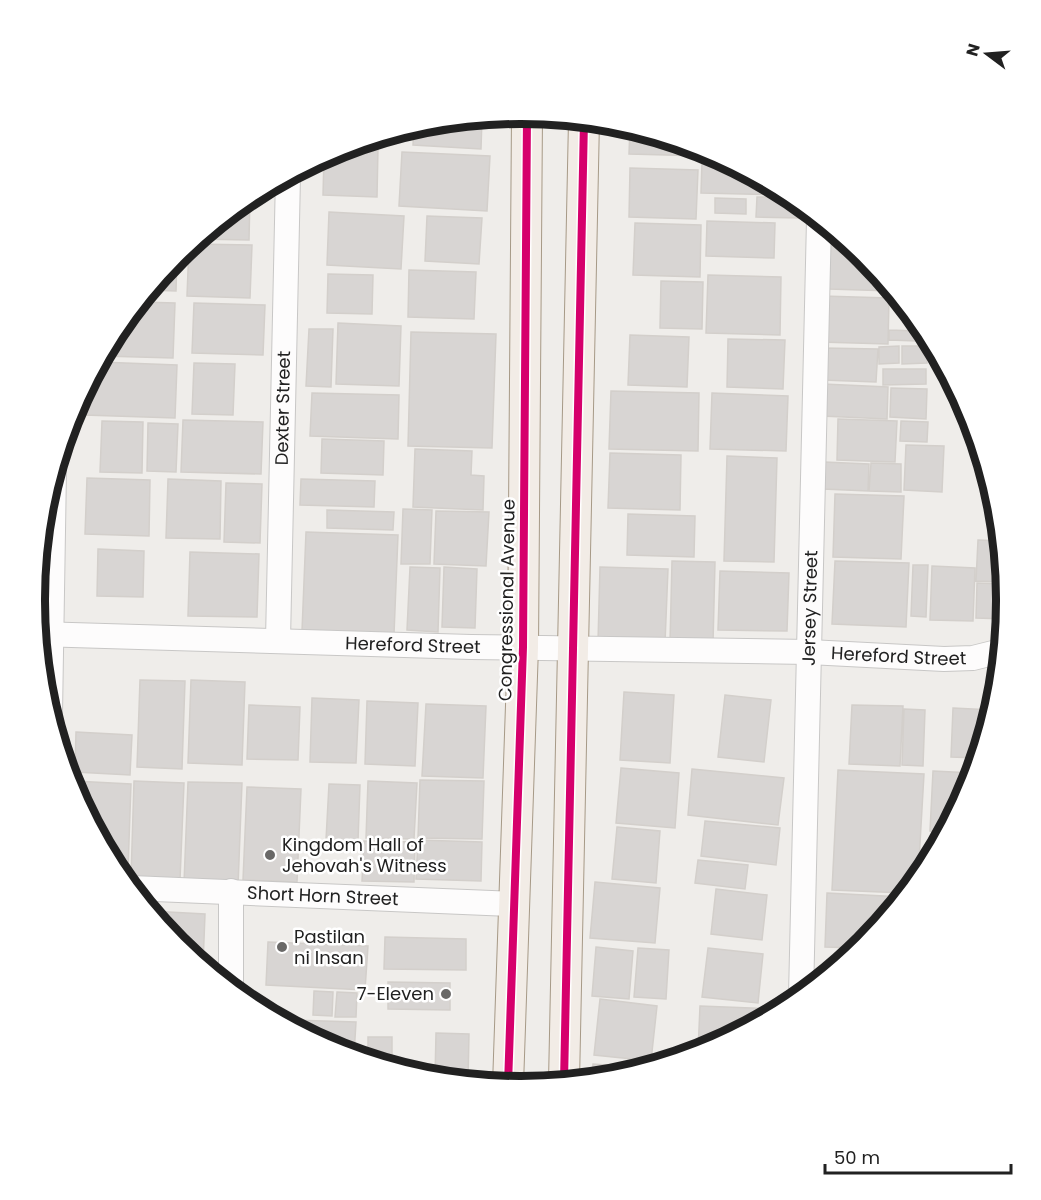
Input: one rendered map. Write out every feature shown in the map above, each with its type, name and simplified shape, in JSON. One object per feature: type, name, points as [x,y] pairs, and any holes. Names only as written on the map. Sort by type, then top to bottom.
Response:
[{"type":"main road","name":"Congressional Avenue","points":[[508,1075],[523,647],[527,124]]},
{"type":"main road","points":[[564,1073],[584,129]]},
{"type":"street","name":"Dexter Street","points":[[278,640],[288,186]]},
{"type":"street","name":"Jersey Street","points":[[801,983],[819,230]]},
{"type":"street","points":[[46,621],[51,526]]},
{"type":"street","name":"Hereford Street","points":[[46,634],[809,652],[944,659],[973,658],[993,653]]},
{"type":"street","name":"Short Horn Street","points":[[143,888],[513,904]]},
{"type":"street","points":[[231,891],[231,977]]},
{"type":"building","points":[[482,127],[481,149],[413,145],[413,137]]},
{"type":"building","points":[[630,138],[688,156],[629,154]]},
{"type":"building","points":[[378,147],[377,197],[323,195],[324,168]]},
{"type":"building","points":[[402,152],[490,156],[487,211],[399,206]]},
{"type":"building","points":[[702,162],[704,162],[768,195],[701,193]]},
{"type":"building","points":[[630,168],[698,170],[696,219],[629,217]]},
{"type":"building","points":[[757,197],[772,197],[800,216],[800,218],[756,217]]},
{"type":"building","points":[[715,198],[746,199],[746,214],[715,213]]},
{"type":"building","points":[[250,210],[249,240],[211,239]]},
{"type":"building","points":[[329,212],[404,216],[401,269],[327,265]]},
{"type":"building","points":[[427,216],[482,218],[479,264],[425,261]]},
{"type":"building","points":[[707,221],[775,223],[774,258],[706,256]]},
{"type":"building","points":[[635,223],[701,225],[700,277],[633,275]]},
{"type":"building","points":[[831,240],[882,291],[829,289]]},
{"type":"building","points":[[206,244],[252,245],[250,298],[187,296],[188,260]]},
{"type":"building","points":[[409,270],[476,272],[474,319],[408,317]]},
{"type":"building","points":[[177,272],[176,291],[159,290]]},
{"type":"building","points":[[328,274],[373,275],[372,314],[327,313]]},
{"type":"building","points":[[708,275],[781,277],[780,335],[706,333]]},
{"type":"building","points":[[661,281],[703,282],[702,329],[660,328]]},
{"type":"building","points":[[822,296],[889,300],[888,344],[820,342]]},
{"type":"building","points":[[150,302],[175,303],[173,358],[113,356]]},
{"type":"building","points":[[194,303],[265,305],[263,355],[192,353]]},
{"type":"building","points":[[338,323],[401,326],[399,386],[336,384]]},
{"type":"building","points":[[309,329],[333,329],[331,387],[306,386]]},
{"type":"building","points":[[889,330],[912,331],[917,338],[917,341],[889,340]]},
{"type":"building","points":[[411,332],[496,334],[492,448],[408,446]]},
{"type":"building","points":[[630,335],[689,337],[687,387],[628,385]]},
{"type":"building","points":[[728,339],[785,340],[783,389],[727,387]]},
{"type":"building","points":[[899,346],[899,363],[879,364],[879,347]]},
{"type":"building","points":[[902,346],[922,346],[926,353],[927,363],[902,364]]},
{"type":"building","points":[[823,348],[878,349],[876,382],[822,380]]},
{"type":"building","points":[[109,362],[177,365],[175,418],[84,415]]},
{"type":"building","points":[[194,363],[235,364],[233,415],[192,414]]},
{"type":"building","points":[[883,369],[926,369],[926,384],[883,385]]},
{"type":"building","points":[[823,384],[888,387],[887,419],[822,416]]},
{"type":"building","points":[[891,388],[927,389],[926,419],[890,417]]},
{"type":"building","points":[[611,391],[699,393],[698,451],[609,449]]},
{"type":"building","points":[[312,393],[399,395],[398,439],[310,436]]},
{"type":"building","points":[[712,393],[788,396],[786,451],[710,449]]},
{"type":"building","points":[[838,419],[897,421],[895,462],[837,460]]},
{"type":"building","points":[[183,420],[263,422],[261,474],[181,472]]},
{"type":"building","points":[[102,421],[143,422],[142,473],[100,472]]},
{"type":"building","points":[[901,421],[928,422],[927,442],[900,441]]},
{"type":"building","points":[[148,423],[178,424],[176,472],[147,471]]},
{"type":"building","points":[[322,439],[384,441],[383,475],[321,473]]},
{"type":"building","points":[[906,445],[944,446],[942,492],[904,490]]},
{"type":"building","points":[[415,449],[472,451],[471,475],[484,476],[483,510],[413,507]]},
{"type":"building","points":[[610,453],[681,455],[680,510],[608,508]]},
{"type":"building","points":[[727,456],[777,458],[774,562],[724,561]]},
{"type":"building","points":[[824,462],[869,464],[868,491],[823,489]]},
{"type":"building","points":[[871,463],[901,464],[901,492],[869,491]]},
{"type":"building","points":[[87,478],[150,480],[149,536],[85,534]]},
{"type":"building","points":[[168,479],[221,481],[220,539],[166,538]]},
{"type":"building","points":[[301,479],[375,481],[374,507],[300,505]]},
{"type":"building","points":[[226,483],[262,484],[260,543],[224,542]]},
{"type":"building","points":[[835,494],[904,496],[901,559],[833,557]]},
{"type":"building","points":[[403,509],[432,510],[430,564],[401,564]]},
{"type":"building","points":[[327,510],[394,512],[393,530],[327,528]]},
{"type":"building","points":[[436,511],[489,512],[486,566],[434,564]]},
{"type":"building","points":[[628,514],[695,516],[694,557],[627,555]]},
{"type":"building","points":[[306,532],[398,535],[394,634],[302,631]]},
{"type":"building","points":[[978,540],[992,541],[995,582],[976,581]]},
{"type":"building","points":[[98,549],[144,551],[143,597],[97,596]]},
{"type":"building","points":[[190,552],[259,554],[257,617],[188,616]]},
{"type":"building","points":[[672,561],[715,562],[713,644],[670,643]]},
{"type":"building","points":[[835,561],[909,563],[906,627],[832,624]]},
{"type":"building","points":[[913,565],[928,565],[926,617],[911,616]]},
{"type":"building","points":[[932,566],[975,568],[973,621],[930,620]]},
{"type":"building","points":[[410,567],[440,568],[438,632],[407,630]]},
{"type":"building","points":[[444,567],[477,569],[475,628],[442,627]]},
{"type":"building","points":[[600,567],[668,569],[665,643],[598,642]]},
{"type":"building","points":[[720,571],[789,573],[787,631],[718,630]]},
{"type":"building","points":[[977,583],[995,584],[995,619],[976,618]]},
{"type":"building","points":[[140,680],[185,681],[182,769],[137,767]]},
{"type":"building","points":[[191,680],[245,682],[242,765],[188,763]]},
{"type":"building","points":[[624,692],[674,695],[670,763],[620,760]]},
{"type":"building","points":[[725,695],[771,700],[764,762],[718,757]]},
{"type":"building","points":[[312,698],[359,700],[356,763],[310,762]]},
{"type":"building","points":[[367,701],[418,703],[415,766],[365,764]]},
{"type":"building","points":[[426,704],[486,706],[483,778],[422,776]]},
{"type":"building","points":[[249,705],[300,707],[298,760],[247,759]]},
{"type":"building","points":[[852,705],[903,706],[900,766],[849,764]]},
{"type":"building","points":[[953,708],[983,710],[969,758],[951,757]]},
{"type":"building","points":[[904,709],[925,710],[923,766],[902,765]]},
{"type":"building","points":[[76,732],[132,735],[130,775],[77,772],[75,767]]},
{"type":"building","points":[[621,768],[679,773],[675,828],[616,823]]},
{"type":"building","points":[[692,769],[784,778],[778,825],[688,815]]},
{"type":"building","points":[[838,770],[924,774],[919,859],[898,889],[895,893],[832,890]]},
{"type":"building","points":[[933,771],[964,773],[936,831],[930,831]]},
{"type":"building","points":[[420,780],[484,781],[482,839],[418,838]]},
{"type":"building","points":[[81,781],[131,784],[128,868],[109,838]]},
{"type":"building","points":[[134,781],[184,783],[180,880],[135,878],[131,873]]},
{"type":"building","points":[[368,781],[417,783],[414,839],[366,838]]},
{"type":"building","points":[[188,782],[242,783],[238,886],[184,883]]},
{"type":"building","points":[[329,784],[360,785],[358,841],[326,840]]},
{"type":"building","points":[[247,787],[301,789],[297,882],[243,880]]},
{"type":"building","points":[[705,821],[780,828],[776,865],[701,856]]},
{"type":"building","points":[[617,827],[660,831],[656,883],[612,879]]},
{"type":"building","points":[[418,840],[482,842],[481,881],[416,879]]},
{"type":"building","points":[[364,841],[415,842],[414,882],[362,881]]},
{"type":"building","points":[[698,860],[748,865],[745,889],[695,883]]},
{"type":"building","points":[[595,882],[660,888],[655,943],[590,938]]},
{"type":"building","points":[[716,889],[767,895],[762,940],[711,934]]},
{"type":"building","points":[[827,893],[892,896],[844,948],[825,947]]},
{"type":"building","points":[[161,912],[205,914],[203,954]]},
{"type":"building","points":[[385,937],[466,939],[466,970],[384,969]]},
{"type":"building","points":[[268,942],[368,946],[365,990],[266,985]]},
{"type":"building","points":[[596,947],[633,951],[629,999],[592,996]]},
{"type":"building","points":[[638,948],[669,950],[666,999],[634,997]]},
{"type":"building","points":[[708,948],[763,954],[758,1003],[702,997]]},
{"type":"building","points":[[388,982],[450,983],[450,1010],[388,1009]]},
{"type":"building","points":[[314,991],[333,992],[332,1016],[313,1015]]},
{"type":"building","points":[[337,992],[357,993],[356,1017],[335,1017]]},
{"type":"building","points":[[600,999],[657,1006],[651,1057],[640,1060],[594,1055]]},
{"type":"building","points":[[700,1006],[763,1009],[731,1026],[699,1040]]},
{"type":"building","points":[[299,1020],[356,1022],[355,1045]]},
{"type":"building","points":[[436,1033],[469,1034],[468,1072],[435,1067]]},
{"type":"building","points":[[368,1037],[392,1037],[392,1057],[368,1050]]},
{"type":"building","points":[[593,1064],[614,1066],[613,1066],[593,1069]]},
{"type":"cycle path","points":[[508,1075],[523,647],[527,124]]},
{"type":"cycle path","points":[[564,1073],[584,129]]},
{"type":"place","name":"Kingdom Hall of Jehovah's Witness","points":[[270,855]]},
{"type":"place","name":"Pastilan ni Insan","points":[[282,947]]},
{"type":"place","name":"7-Eleven","points":[[446,994]]}]
